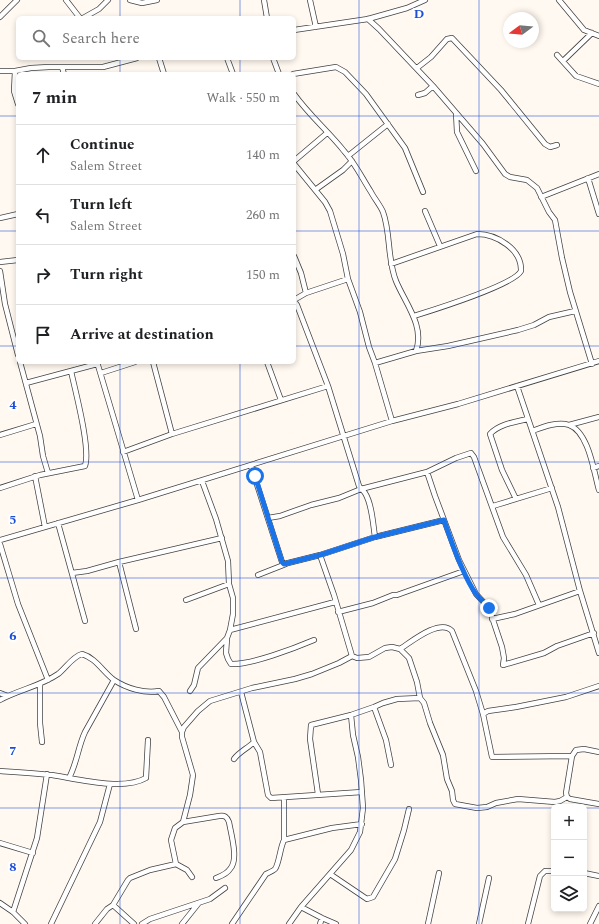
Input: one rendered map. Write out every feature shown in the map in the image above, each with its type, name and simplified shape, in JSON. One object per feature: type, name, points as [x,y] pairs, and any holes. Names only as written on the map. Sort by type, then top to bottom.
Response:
[{"type":"street","points":[[0,17],[17,0]]},
{"type":"street","points":[[66,0],[80,16]]},
{"type":"street","points":[[86,16],[99,9],[108,0]]},
{"type":"street","points":[[130,0],[142,3],[157,0]]},
{"type":"street","points":[[264,0],[267,16]]},
{"type":"street","points":[[310,0],[316,27]]},
{"type":"street","points":[[296,30],[368,19],[407,8],[425,0]]},
{"type":"street","points":[[560,1],[584,30],[599,36]]},
{"type":"street","points":[[368,19],[433,86],[483,144],[505,174],[510,177],[527,180],[537,188],[555,220],[562,258],[575,311],[592,364]]},
{"type":"street","points":[[563,61],[592,33]]},
{"type":"street","points":[[417,68],[431,58],[447,40],[452,38],[500,90],[544,144],[550,147],[557,145]]},
{"type":"street","points":[[557,55],[576,76],[599,84]]},
{"type":"street","points":[[0,71],[15,71],[31,68],[102,67],[129,60]]},
{"type":"street","points":[[160,60],[163,72]]},
{"type":"street","points":[[228,60],[233,72]]},
{"type":"street","points":[[273,60],[278,72]]},
{"type":"street","points":[[62,67],[63,72]]},
{"type":"street","points":[[296,74],[336,67],[340,68],[366,94],[405,148],[423,192]]},
{"type":"street","points":[[15,71],[14,91],[16,98]]},
{"type":"street","points":[[418,95],[425,93],[433,86]]},
{"type":"street","points":[[296,96],[352,161],[383,212],[389,242],[391,264],[396,282],[414,316],[418,340],[416,351]]},
{"type":"street","points":[[456,113],[457,132],[476,172]]},
{"type":"street","points":[[348,156],[388,124]]},
{"type":"street","points":[[296,161],[327,133]]},
{"type":"street","points":[[316,190],[343,170],[352,161]]},
{"type":"street","points":[[296,165],[325,202],[330,211],[348,279],[360,312],[369,347],[392,421]]},
{"type":"street","points":[[541,197],[599,174]]},
{"type":"street","points":[[588,178],[599,214]]},
{"type":"street","points":[[425,211],[440,246]]},
{"type":"street","points":[[0,218],[16,214]]},
{"type":"street","points":[[391,264],[427,253],[440,246],[477,234],[493,236],[514,250],[521,267],[521,271],[517,276],[498,285],[414,316]]},
{"type":"street","points":[[0,262],[16,260]]},
{"type":"street","points":[[296,261],[306,293]]},
{"type":"street","points":[[0,271],[5,304],[16,338]]},
{"type":"street","points":[[296,300],[306,293],[348,279]]},
{"type":"street","points":[[296,304],[328,386],[355,476],[365,494],[370,508],[374,523],[375,537]]},
{"type":"street","points":[[375,363],[416,351],[448,346],[518,330],[534,325],[549,317],[575,311]]},
{"type":"street","points":[[0,540],[202,481],[392,421],[599,361]]},
{"type":"street","points":[[21,364],[40,436],[43,456],[48,473]]},
{"type":"street","points":[[26,383],[94,364]]},
{"type":"street","points":[[97,364],[138,500]]},
{"type":"street","points":[[101,373],[129,364]]},
{"type":"street","points":[[154,364],[172,434]]},
{"type":"street","points":[[269,364],[281,400]]},
{"type":"street","points":[[0,488],[35,476],[85,466],[86,462],[82,423],[71,371]]},
{"type":"street","points":[[123,452],[172,434],[328,386]]},
{"type":"street","points":[[517,386],[542,464],[552,488],[580,591],[599,650]]},
{"type":"street","points":[[532,430],[560,423],[569,425],[599,417]]},
{"type":"street","points":[[516,499],[502,470],[490,434],[494,429],[528,419]]},
{"type":"street","points":[[0,435],[36,424]]},
{"type":"street","points":[[569,425],[585,442],[599,490]]},
{"type":"street","points":[[268,518],[339,498],[361,489],[427,472],[467,454],[472,454],[493,506],[503,537],[526,575],[539,606]]},
{"type":"street","points":[[250,466],[282,562],[287,564]]},
{"type":"street","points":[[593,468],[599,466]]},
{"type":"street","points":[[427,472],[464,571],[476,594],[489,608],[504,658],[503,665],[544,653],[557,646],[594,633]]},
{"type":"street","points":[[35,476],[45,527]]},
{"type":"street","points":[[202,481],[222,538],[228,561],[229,584],[233,598],[233,614],[227,638],[226,653],[228,660],[231,664],[251,661],[285,652],[314,640]]},
{"type":"street","points":[[493,506],[552,488]]},
{"type":"street","points":[[258,575],[287,564],[375,537],[444,520]]},
{"type":"street","points":[[58,523],[85,621]]},
{"type":"street","points":[[72,573],[93,570],[119,562],[222,538]]},
{"type":"street","points":[[0,544],[18,604],[48,680]]},
{"type":"street","points":[[320,555],[352,656]]},
{"type":"street","points":[[119,562],[136,629]]},
{"type":"street","points":[[338,612],[373,603],[464,571]]},
{"type":"street","points":[[186,600],[229,584]]},
{"type":"street","points":[[492,619],[515,614],[580,591]]},
{"type":"street","points":[[230,630],[336,602]]},
{"type":"street","points":[[400,650],[427,632],[442,627],[449,628],[452,631],[476,691],[483,714],[492,756],[572,756]]},
{"type":"street","points":[[190,691],[194,685],[198,668],[227,638]]},
{"type":"street","points":[[182,732],[198,710],[210,701],[252,688],[312,674],[352,656],[357,658],[369,658],[385,648],[392,647],[400,650],[409,658],[417,682],[420,698],[424,703],[430,724],[443,755],[447,779],[455,804],[477,808],[487,807],[496,803],[514,799],[555,802],[567,797]]},
{"type":"street","points":[[0,700],[15,692],[48,680],[58,674],[75,657],[82,654],[98,664],[114,680],[138,690],[150,693],[159,691],[164,697],[182,732],[182,737],[193,775],[190,795],[183,822]]},
{"type":"street","points":[[69,778],[85,732],[114,680]]},
{"type":"street","points":[[40,684],[40,722],[42,742]]},
{"type":"street","points":[[483,714],[488,711],[566,697],[599,686]]},
{"type":"street","points":[[241,692],[254,742],[260,752],[268,795],[271,798],[362,792]]},
{"type":"street","points":[[0,693],[8,696]]},
{"type":"street","points":[[318,794],[310,739],[311,725],[351,715],[383,703],[420,698]]},
{"type":"street","points":[[374,707],[386,740],[391,765]]},
{"type":"street","points":[[289,924],[301,907],[351,850],[360,832],[363,808],[362,792],[351,715]]},
{"type":"street","points":[[0,770],[47,774],[110,784],[119,784],[146,778],[148,740]]},
{"type":"street","points":[[234,759],[254,742]]},
{"type":"street","points":[[567,797],[566,787],[572,756],[576,750],[584,749],[599,752]]},
{"type":"street","points":[[12,912],[37,838],[47,774]]},
{"type":"street","points":[[52,924],[100,822],[110,784]]},
{"type":"street","points":[[567,797],[574,801],[599,804]]},
{"type":"street","points":[[232,924],[266,874],[274,870],[278,863],[279,853],[284,840],[284,798]]},
{"type":"street","points":[[330,874],[367,899],[373,897],[395,859],[409,809]]},
{"type":"street","points":[[176,864],[171,840],[175,828],[183,822],[219,816],[227,817],[235,860],[232,868],[225,874],[216,878]]},
{"type":"street","points":[[284,840],[332,828],[362,824]]},
{"type":"street","points":[[0,843],[33,853]]},
{"type":"street","points":[[95,924],[107,909],[113,905],[130,878],[150,870],[176,864],[187,870],[192,877]]},
{"type":"street","points":[[528,924],[540,876],[545,871],[551,871]]},
{"type":"street","points":[[428,924],[439,872]]},
{"type":"street","points":[[587,874],[599,876]]},
{"type":"street","points":[[479,924],[489,878]]},
{"type":"street","points":[[142,924],[150,919],[210,899],[225,888]]},
{"type":"street","points":[[0,904],[12,912],[24,924]]},
{"type":"street","points":[[182,924],[198,904]]},
{"type":"street","points":[[113,905],[134,924]]},
{"type":"street","points":[[590,924],[599,906]]},
{"type":"street","points":[[301,907],[336,924]]},
{"type":"street","points":[[320,924],[322,918]]},
{"type":"route","points":[[255,476],[282,562],[284,564],[320,555],[407,528],[444,520],[450,537],[476,594],[489,608]]}]
